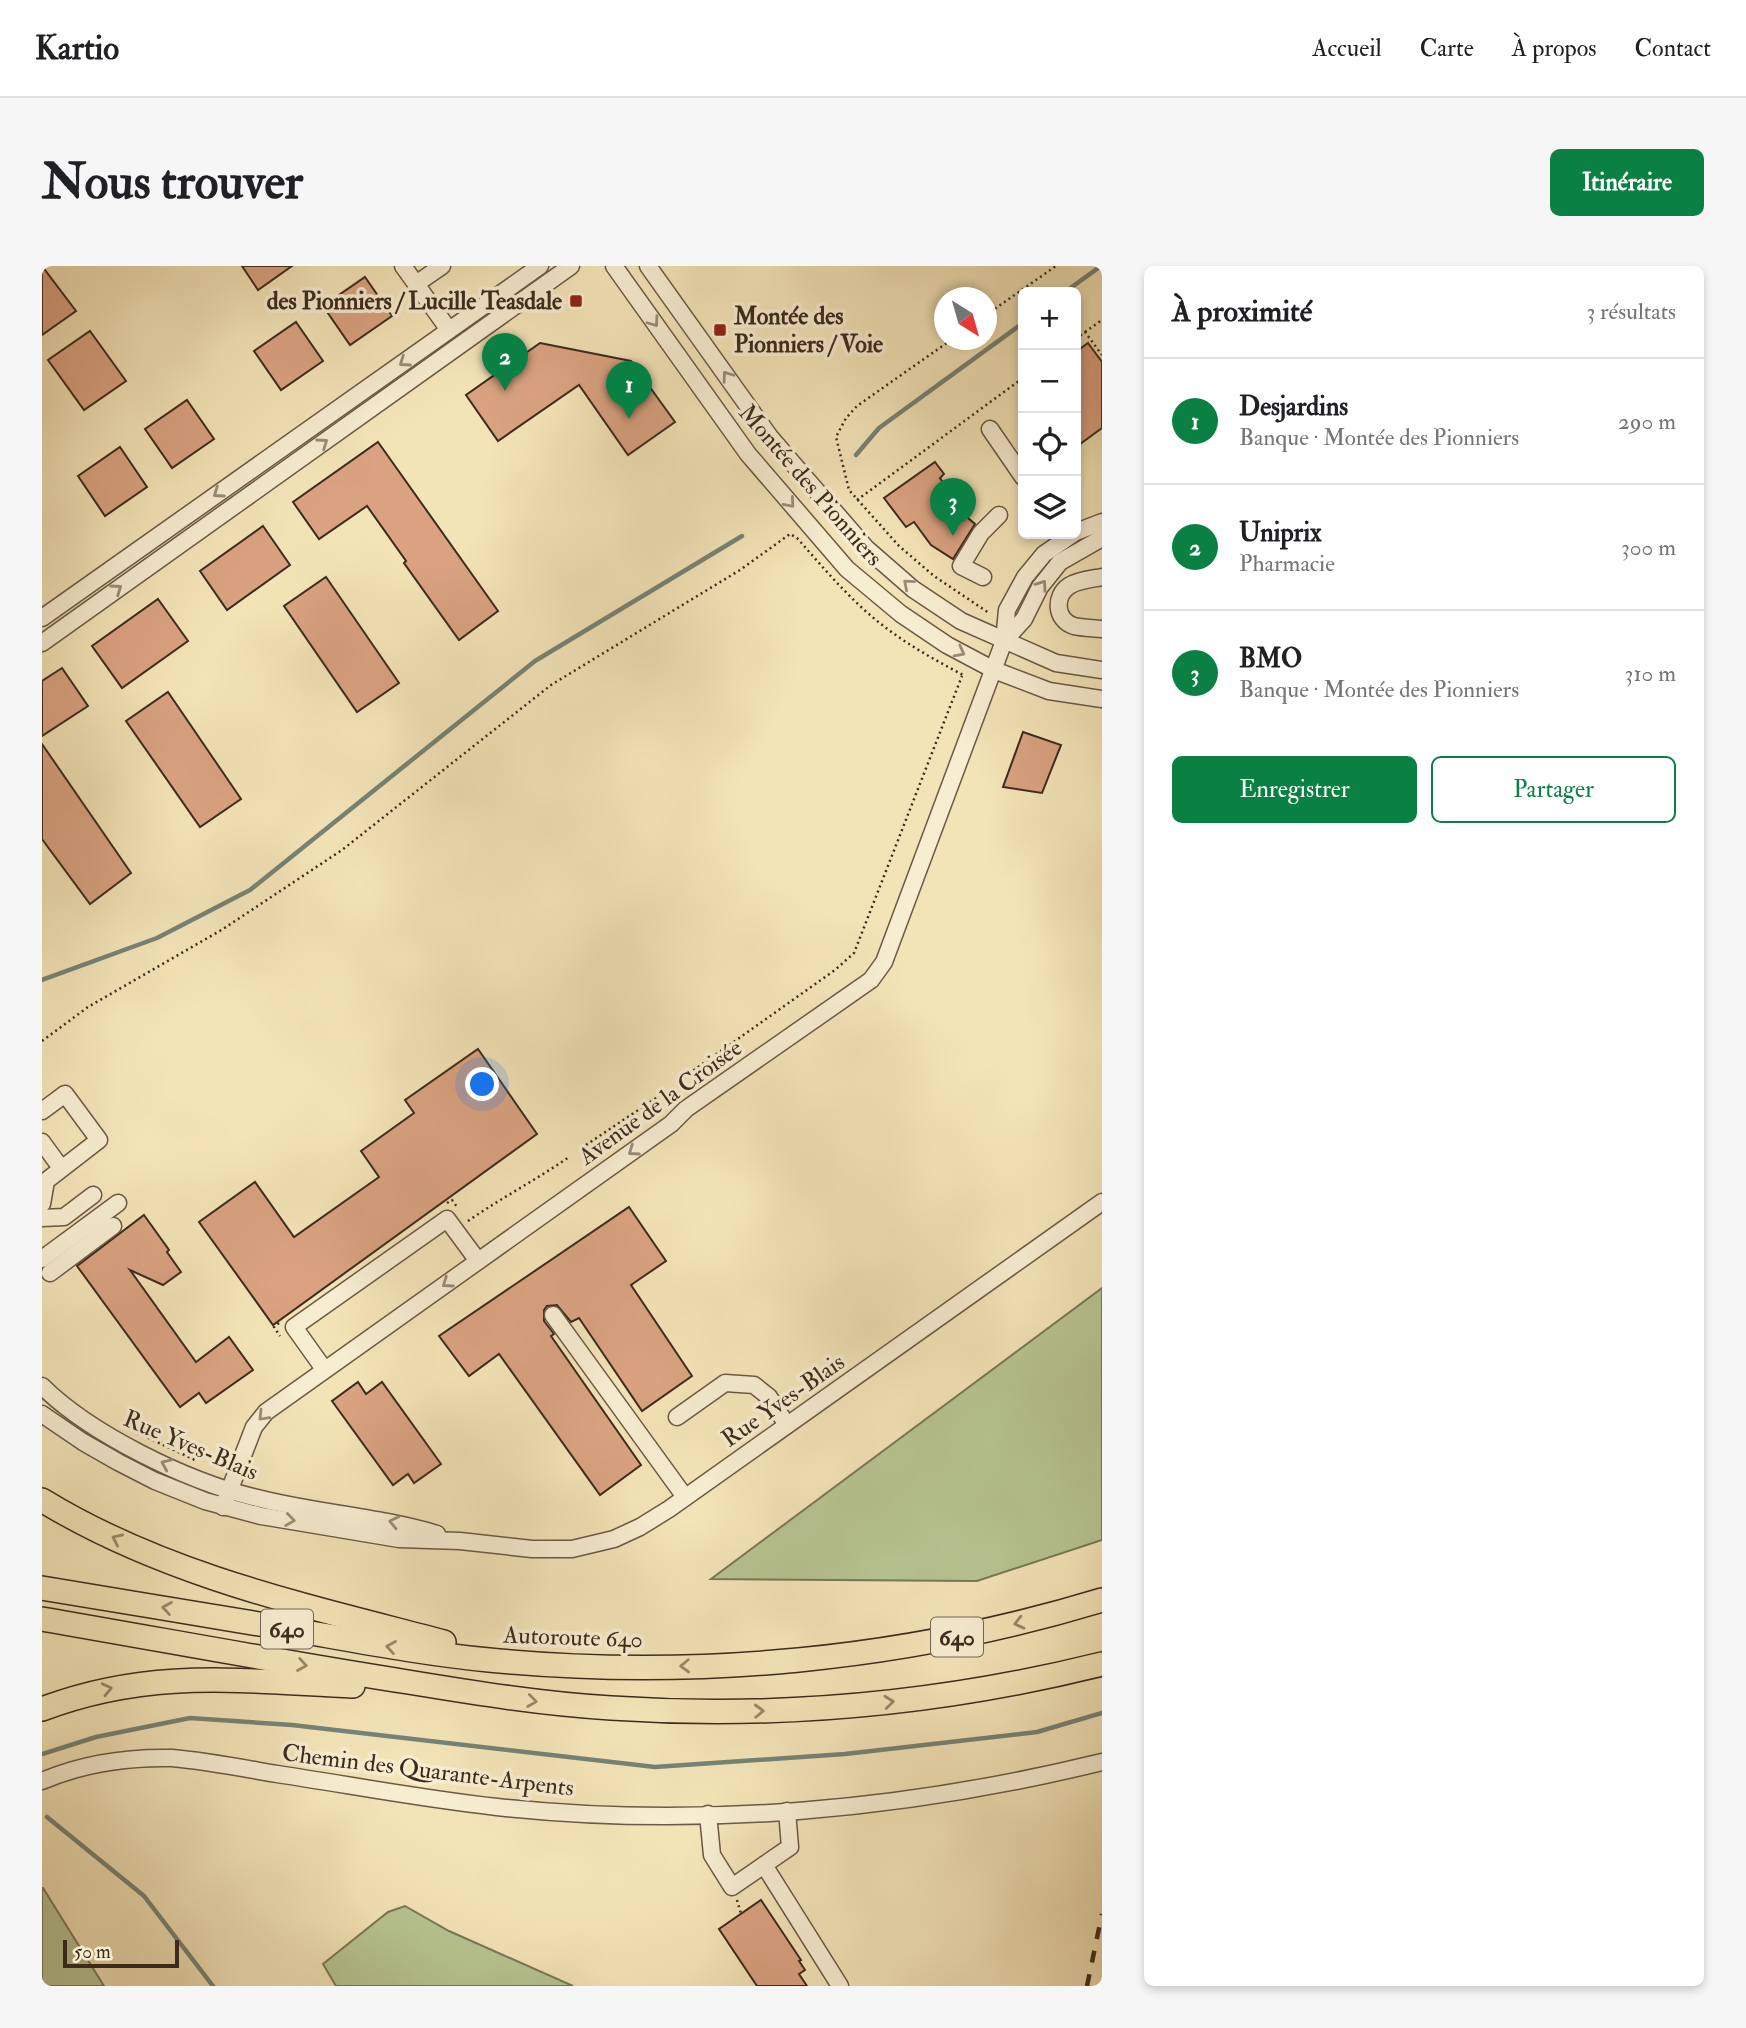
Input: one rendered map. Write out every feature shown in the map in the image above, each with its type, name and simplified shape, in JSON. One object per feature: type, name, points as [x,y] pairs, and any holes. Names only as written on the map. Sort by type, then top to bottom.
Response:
[{"type":"highway","points":[[42,1500],[125,1543],[226,1583],[335,1614],[532,1663]]},
{"type":"highway","name":"Autoroute 640","points":[[42,1588],[398,1648],[532,1663],[678,1667],[826,1657],[958,1637],[1102,1600]]},
{"type":"highway","name":"640","points":[[42,1619],[465,1691],[551,1703],[677,1712],[775,1711],[857,1706],[951,1695],[1102,1664]]},
{"type":"highway","points":[[42,1709],[119,1686],[183,1679],[465,1691]]},
{"type":"street","points":[[403,266],[443,334],[449,353]]},
{"type":"street","points":[[416,284],[442,266]]},
{"type":"street","points":[[42,618],[540,266]]},
{"type":"street","points":[[42,643],[571,266]]},
{"type":"street","name":"Montée des Pionniers","points":[[614,266],[748,454],[847,569],[924,630],[994,670],[1049,691],[1102,699]]},
{"type":"street","name":"Montée des Pionniers","points":[[648,266],[771,437],[866,548],[913,589],[961,621],[1056,663],[1102,670]]},
{"type":"street","points":[[990,429],[1022,476]]},
{"type":"street","points":[[272,455],[284,471]]},
{"type":"street","points":[[983,577],[961,566],[981,533],[999,516]]},
{"type":"street","points":[[1081,530],[1102,522]]},
{"type":"street","points":[[1004,641],[1024,619],[1040,587],[1060,562],[1102,538]]},
{"type":"street","points":[[1004,641],[1007,610],[1025,577],[1044,554],[1064,539]]},
{"type":"street","points":[[1102,577],[1068,586],[1057,607],[1072,626],[1102,629]]},
{"type":"street","points":[[68,600],[80,616]]},
{"type":"street","name":"Avenue de la Croisée","points":[[223,1507],[259,1418],[324,1369],[671,1124],[686,1109],[871,980],[884,962],[1004,641]]},
{"type":"street","points":[[42,1111],[65,1094],[99,1140],[46,1181],[42,1204]]},
{"type":"street","points":[[42,1142],[61,1168]]},
{"type":"street","points":[[42,1218],[64,1217],[93,1195]]},
{"type":"street","name":"Rue Yves-Blais","points":[[45,1416],[83,1442],[136,1472],[223,1507],[399,1539],[460,1541],[532,1549],[583,1548],[627,1534],[685,1497],[1102,1202]]},
{"type":"street","points":[[46,1266],[118,1203]]},
{"type":"street","points":[[324,1369],[294,1327],[447,1219],[478,1261]]},
{"type":"street","points":[[46,1266],[113,1226]]},
{"type":"street","points":[[553,1315],[685,1497]]},
{"type":"street","points":[[677,1417],[725,1383],[754,1385],[769,1398],[787,1425]]},
{"type":"street","name":"Rue Yves-Blais","points":[[42,1386],[60,1404],[129,1446],[229,1490],[264,1500],[394,1522],[460,1541]]},
{"type":"street","points":[[45,1416],[60,1404]]},
{"type":"street","name":"Chemin des Quarante-Arpents","points":[[42,1781],[73,1769],[103,1762],[133,1758],[172,1758],[495,1807],[587,1813],[708,1814],[787,1811],[909,1799],[1004,1784],[1102,1762]]},
{"type":"street","points":[[708,1814],[712,1855],[732,1887],[790,1847],[787,1811]]},
{"type":"street","points":[[764,1865],[840,1986]]},
{"type":"path","points":[[997,307],[1056,266]]},
{"type":"path","points":[[1081,335],[1102,320]]},
{"type":"path","points":[[1085,332],[1102,355]]},
{"type":"path","points":[[937,350],[856,406],[836,437],[849,490],[857,500],[899,546],[934,576],[989,613]]},
{"type":"path","points":[[857,500],[1018,382]]},
{"type":"path","name":"Avenue de la Croisée","points":[[42,1041],[88,1007],[223,929],[342,850],[551,685],[740,570],[790,534],[797,538],[845,592],[891,632],[921,653],[963,675],[854,953],[835,970],[680,1080]]},
{"type":"path","name":"Avenue de la Croisée","points":[[586,1145],[662,1094]]},
{"type":"path","name":"Avenue de la Croisée","points":[[467,1222],[508,1194],[540,1178],[569,1157]]},
{"type":"path","points":[[131,1429],[206,1466]]},
{"type":"green space","points":[[1102,1288],[1102,1540],[977,1581],[711,1579]]},
{"type":"green space","points":[[43,1888],[104,1986],[42,1986]]},
{"type":"green space","points":[[405,1906],[449,1931],[573,1986],[336,1986],[323,1964],[388,1912]]},
{"type":"building","points":[[42,266],[76,311],[42,335]]},
{"type":"building","points":[[242,266],[292,266],[258,290]]},
{"type":"building","points":[[365,277],[392,316],[350,345],[323,306]]},
{"type":"building","points":[[296,322],[323,361],[281,390],[254,351]]},
{"type":"building","points":[[90,331],[126,381],[84,410],[48,360]]},
{"type":"building","points":[[540,343],[631,361],[675,422],[628,455],[579,385],[498,441],[466,395]]},
{"type":"building","points":[[1088,343],[1102,362],[1102,428],[1081,443],[1081,350]]},
{"type":"building","points":[[187,400],[214,439],[172,468],[145,429]]},
{"type":"building","points":[[378,442],[498,611],[459,640],[367,506],[319,539],[293,502]]},
{"type":"building","points":[[120,447],[147,487],[105,516],[78,476]]},
{"type":"building","points":[[935,462],[944,474],[940,478],[975,524],[953,559],[931,545],[914,522],[906,527],[884,498]]},
{"type":"building","points":[[263,526],[290,565],[227,610],[200,571]]},
{"type":"building","points":[[326,577],[399,683],[357,712],[284,606]]},
{"type":"building","points":[[158,599],[188,641],[122,688],[92,646]]},
{"type":"building","points":[[62,668],[88,706],[42,736],[42,681]]},
{"type":"building","points":[[168,692],[241,799],[200,827],[126,721]]},
{"type":"building","points":[[1023,732],[1061,745],[1042,793],[1003,787]]},
{"type":"building","points":[[42,744],[131,873],[90,904],[42,839]]},
{"type":"building","points":[[478,1049],[537,1134],[273,1325],[199,1222],[255,1182],[294,1237],[379,1177],[361,1151],[414,1113],[405,1100]]},
{"type":"building","points":[[629,1207],[666,1261],[631,1285],[692,1376],[642,1411],[579,1318],[571,1322],[557,1305],[547,1306],[544,1310],[544,1321],[554,1334],[551,1336],[641,1465],[600,1495],[499,1354],[469,1376],[439,1336]]},
{"type":"building","points":[[144,1215],[181,1272],[163,1285],[130,1270],[196,1362],[229,1337],[253,1370],[206,1403],[199,1393],[180,1407],[77,1266]]},
{"type":"building","points":[[358,1382],[366,1394],[382,1382],[441,1464],[414,1483],[408,1474],[393,1485],[332,1401]]},
{"type":"building","points":[[761,1900],[801,1960],[799,1961],[805,1970],[799,1974],[807,1986],[757,1986],[719,1929]]},
{"type":"waterway","points":[[1072,287],[1101,266]]},
{"type":"waterway","points":[[856,455],[879,428],[1018,327]]},
{"type":"waterway","points":[[42,980],[157,938],[250,890],[535,661],[742,536]]},
{"type":"waterway","points":[[42,1754],[96,1737],[190,1718],[292,1725],[655,1767],[845,1754],[1037,1732],[1102,1713]]},
{"type":"waterway","points":[[47,1817],[144,1896],[213,1986]]},
{"type":"railway","points":[[1087,1986],[1102,1914]]},
{"type":"place","name":"des Pionniers / Lucille Teasdale","points":[[576,301]]},
{"type":"place","name":"Montée des Pionniers / Voie","points":[[720,330]]},
{"type":"place","name":"Uniprix","points":[[505,391]]},
{"type":"place","name":"Desjardins","points":[[629,419]]},
{"type":"place","name":"BMO","points":[[953,536]]}]
